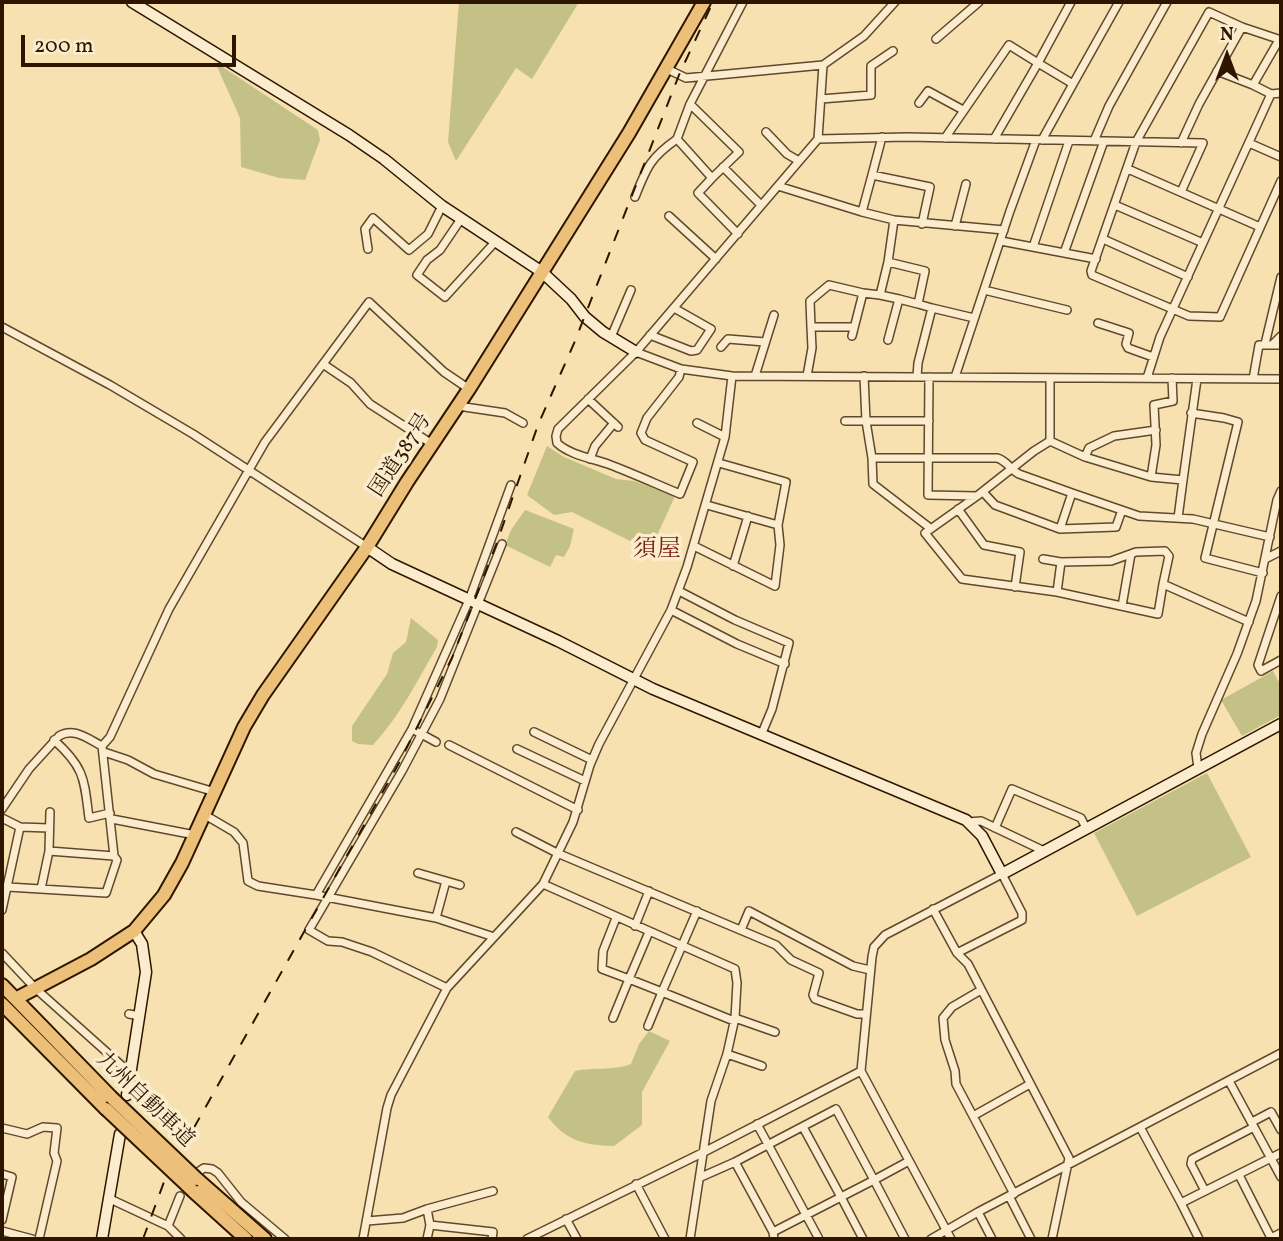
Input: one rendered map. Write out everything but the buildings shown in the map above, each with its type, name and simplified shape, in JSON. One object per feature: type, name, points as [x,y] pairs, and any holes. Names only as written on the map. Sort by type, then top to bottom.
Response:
[{"type":"highway","name":"国道387号","points":[[19,997],[91,959],[134,931],[164,895],[205,815],[244,727],[263,695],[367,547],[469,389],[629,133],[704,2]]},
{"type":"highway","name":"九州自動車道","points":[[2,985],[109,1103]]},
{"type":"highway","name":"九州自動車道","points":[[2,1004],[196,1181],[265,1239]]},
{"type":"highway","name":"九州自動車道","points":[[196,1181],[246,1239]]},
{"type":"street","points":[[132,2],[384,159],[442,206],[542,272],[571,299],[585,317],[611,337],[636,352],[681,369],[733,376],[1281,379]]},
{"type":"street","points":[[635,197],[649,163],[657,153],[677,139],[690,104],[743,2]]},
{"type":"street","points":[[936,39],[979,2]]},
{"type":"street","points":[[993,139],[1071,2]]},
{"type":"street","points":[[956,377],[1004,230],[1039,140],[1119,2]]},
{"type":"street","points":[[1094,141],[1110,106],[1167,2]]},
{"type":"street","points":[[665,68],[686,78],[823,65],[864,36],[890,3]]},
{"type":"street","points":[[1253,85],[1280,40],[1209,12],[1136,142],[1092,275],[1189,316],[1220,317],[1281,181]]},
{"type":"street","points":[[1181,143],[1242,27]]},
{"type":"street","points":[[945,138],[1009,45],[1073,84]]},
{"type":"street","points":[[821,99],[871,95],[871,66],[893,51]]},
{"type":"street","points":[[681,369],[679,377],[647,418],[641,433],[645,440],[693,462],[680,494],[559,446],[556,436],[558,429],[636,352],[818,139],[823,65]]},
{"type":"street","points":[[1217,71],[1271,94],[1281,93]]},
{"type":"street","points":[[919,103],[928,91],[963,110]]},
{"type":"street","points":[[1147,378],[1172,310],[1271,94]]},
{"type":"street","points":[[690,104],[739,152],[698,193],[737,234]]},
{"type":"street","points":[[766,132],[787,154],[799,161]]},
{"type":"street","points":[[818,139],[882,137],[1203,143],[1181,192]]},
{"type":"street","points":[[862,212],[882,137]]},
{"type":"street","points":[[677,139],[712,178]]},
{"type":"street","points":[[1032,247],[1069,141]]},
{"type":"street","points":[[1064,253],[1104,141]]},
{"type":"street","points":[[1249,144],[1281,157]]},
{"type":"street","points":[[723,167],[761,205]]},
{"type":"street","points":[[1128,169],[1260,228]]},
{"type":"street","points":[[872,175],[930,187],[922,224]]},
{"type":"street","points":[[955,226],[966,184]]},
{"type":"street","points":[[778,186],[894,220],[1004,230]]},
{"type":"street","points":[[1115,205],[1203,243]]},
{"type":"street","points":[[368,249],[365,229],[373,218],[410,250],[428,234],[442,206]]},
{"type":"street","points":[[669,216],[716,259]]},
{"type":"street","points":[[461,219],[440,250],[427,260],[416,275],[445,297],[496,241]]},
{"type":"street","points":[[880,295],[894,220]]},
{"type":"street","points":[[1103,239],[1188,276]]},
{"type":"street","points":[[1001,241],[1096,259]]},
{"type":"street","points":[[888,262],[925,271],[918,304]]},
{"type":"street","points":[[1273,344],[1281,276]]},
{"type":"street","points":[[807,376],[812,348],[810,301],[829,285],[974,318]]},
{"type":"street","points":[[611,337],[631,290]]},
{"type":"street","points":[[984,290],[1067,310]]},
{"type":"street","points":[[852,336],[863,293]]},
{"type":"street","points":[[888,340],[899,299]]},
{"type":"street","points":[[8,887],[106,893],[117,860],[114,856],[103,749],[169,610],[248,470],[265,442],[369,302],[444,372],[469,389]]},
{"type":"street","points":[[650,335],[691,351],[697,350],[710,327],[674,308]]},
{"type":"street","points":[[917,377],[932,308]]},
{"type":"street","points":[[755,376],[774,315]]},
{"type":"street","points":[[1098,323],[1129,334],[1126,344],[1128,348],[1153,357]]},
{"type":"street","points":[[2,327],[110,385],[248,470],[392,564],[633,679],[951,812],[968,822],[982,836],[1022,913],[1022,919],[957,953]]},
{"type":"street","points":[[811,327],[854,327]]},
{"type":"street","points":[[1253,379],[1259,345],[1273,344],[1281,336]]},
{"type":"street","points":[[721,347],[728,340],[765,342]]},
{"type":"street","points":[[323,364],[351,383],[370,404],[432,444]]},
{"type":"street","points":[[363,1239],[391,1095],[447,988],[543,884],[578,810],[592,760],[671,610],[694,547],[719,463],[733,376]]},
{"type":"street","points":[[864,376],[873,484],[930,528]]},
{"type":"street","points":[[929,377],[928,495],[980,494],[995,505],[1060,529],[1116,527],[1122,510]]},
{"type":"street","points":[[1050,378],[1050,441]]},
{"type":"street","points":[[1151,477],[1156,430],[1154,405],[1173,401],[1172,379]]},
{"type":"street","points":[[1178,518],[1197,379]]},
{"type":"street","points":[[588,399],[616,425],[595,446],[590,459]]},
{"type":"street","points":[[458,406],[505,413],[523,423]]},
{"type":"street","points":[[1191,414],[1238,422],[1205,558],[1263,573]]},
{"type":"street","points":[[845,421],[929,421]]},
{"type":"street","points":[[697,423],[725,437]]},
{"type":"street","points":[[1085,457],[1089,448],[1114,436],[1156,430]]},
{"type":"street","points":[[1050,441],[1085,457],[1151,477],[1183,480]]},
{"type":"street","points":[[1043,559],[1061,562],[1111,561],[1136,552],[1165,551],[1169,556],[1158,614],[1057,592],[962,579],[925,533],[1050,441]]},
{"type":"street","points":[[872,458],[997,458],[1002,459],[1012,470],[1139,516],[1178,518],[1270,537]]},
{"type":"street","points":[[694,547],[775,586],[780,545],[778,525],[786,482],[719,463]]},
{"type":"street","points":[[447,988],[372,952],[342,942],[328,941],[309,930],[440,699],[511,485]]},
{"type":"street","points":[[1198,768],[1196,753],[1202,734],[1249,622],[1267,558],[1281,491]]},
{"type":"street","points":[[1060,529],[1072,493]]},
{"type":"street","points":[[707,505],[778,525]]},
{"type":"street","points":[[958,509],[984,545],[1020,552],[1015,587]]},
{"type":"street","points":[[733,566],[748,516]]},
{"type":"street","points":[[316,895],[412,729],[502,544]]},
{"type":"street","points":[[1267,558],[1281,551]]},
{"type":"street","points":[[1122,606],[1131,554]]},
{"type":"street","points":[[1057,592],[1061,562]]},
{"type":"street","points":[[1163,584],[1249,622]]},
{"type":"street","points":[[679,591],[735,620],[789,643],[772,709],[761,733]]},
{"type":"street","points":[[1281,596],[1278,616],[1258,665],[1261,671],[1281,660]]},
{"type":"street","points":[[671,610],[737,645],[785,664]]},
{"type":"street","points":[[951,1239],[861,1071],[874,947],[879,940],[933,909],[1281,724]]},
{"type":"street","points":[[412,729],[436,742]]},
{"type":"street","points":[[2,808],[29,769],[54,740],[65,732],[75,732],[153,774],[215,792]]},
{"type":"street","points":[[534,732],[592,760]]},
{"type":"street","points":[[54,740],[66,751],[83,775],[89,818],[111,816],[195,835]]},
{"type":"street","points":[[449,745],[578,810]]},
{"type":"street","points":[[517,749],[585,781]]},
{"type":"street","points":[[995,828],[1012,789],[1081,818],[1086,828]]},
{"type":"street","points":[[41,889],[49,851],[50,812]]},
{"type":"street","points":[[205,815],[234,832],[243,843],[248,881],[258,886],[436,918],[494,937]]},
{"type":"street","points":[[2,818],[20,827],[49,828]]},
{"type":"street","points":[[968,822],[981,821],[1044,851]]},
{"type":"street","points":[[2,910],[20,827]]},
{"type":"street","points":[[516,832],[557,853],[776,945],[791,960],[820,973],[813,995],[815,999],[857,1014],[866,1014]]},
{"type":"street","points":[[49,851],[114,856]]},
{"type":"street","points":[[418,873],[460,885]]},
{"type":"street","points":[[436,918],[446,881]]},
{"type":"street","points":[[543,884],[735,969],[735,1019],[727,1054],[711,1101],[690,1239]]},
{"type":"street","points":[[635,926],[649,891]]},
{"type":"street","points":[[933,909],[957,953],[968,964],[1069,1158],[1052,1239]]},
{"type":"street","points":[[649,1026],[697,911]]},
{"type":"street","points":[[741,930],[749,911],[853,966],[870,970]]},
{"type":"street","points":[[616,918],[603,951],[602,969],[775,1032]]},
{"type":"street","points":[[127,1095],[135,1015],[146,972],[142,944],[134,931]]},
{"type":"street","points":[[613,1018],[649,932]]},
{"type":"street","points":[[2,953],[36,988],[130,1073]]},
{"type":"street","points":[[981,990],[951,1007],[943,1018],[944,1040],[955,1071],[956,1084],[1031,1239]]},
{"type":"street","points":[[931,1239],[1281,1053]]},
{"type":"street","points":[[727,1054],[762,1066]]},
{"type":"street","points":[[527,1239],[705,1152],[861,1071]]},
{"type":"street","points":[[1229,1082],[1281,1177]]},
{"type":"street","points":[[973,1116],[1030,1084]]},
{"type":"street","points":[[701,1177],[836,1109],[905,1239]]},
{"type":"street","points":[[1205,1191],[1191,1164],[1192,1159],[1271,1112],[1281,1130]]},
{"type":"street","points":[[757,1124],[818,1239]]},
{"type":"street","points":[[2,1128],[27,1134],[43,1127],[57,1128],[54,1153],[57,1161],[39,1239]]},
{"type":"street","points":[[803,1127],[863,1239]]},
{"type":"street","points":[[1140,1127],[1199,1239]]},
{"type":"street","points":[[102,1239],[120,1135]]},
{"type":"street","points":[[1181,1203],[1281,1153]]},
{"type":"street","points":[[735,1162],[774,1236],[806,1215],[909,1161]]},
{"type":"street","points":[[196,1181],[204,1168],[212,1169],[241,1202],[285,1239]]},
{"type":"street","points":[[2,1174],[12,1177],[2,1220]]},
{"type":"street","points":[[1239,1175],[1270,1239],[1281,1233]]},
{"type":"street","points":[[636,1184],[665,1239]]},
{"type":"street","points":[[367,1221],[403,1218],[493,1191]]},
{"type":"street","points":[[167,1225],[180,1196]]},
{"type":"street","points":[[108,1198],[167,1225],[181,1239]]},
{"type":"street","points":[[427,1209],[430,1225],[427,1239]]},
{"type":"street","points":[[978,1212],[992,1239]]},
{"type":"street","points":[[566,1219],[578,1239]]},
{"type":"street","points":[[430,1225],[493,1232],[492,1239]]},
{"type":"street","points":[[2,1231],[32,1239]]},
{"type":"shaded area","points":[[459,2],[579,2],[532,79],[516,68],[456,161],[448,142]]},
{"type":"shaded area","points":[[215,62],[318,130],[320,140],[305,180],[279,178],[241,167],[240,118]]},
{"type":"shaded area","points":[[547,446],[564,457],[616,479],[634,481],[675,496],[650,551],[572,512],[554,515],[527,495]]},
{"type":"shaded area","points":[[525,510],[574,529],[564,557],[556,555],[550,567],[505,545],[511,530]]},
{"type":"shaded area","points":[[411,618],[438,640],[437,647],[408,698],[383,734],[373,745],[358,744],[352,741],[352,726],[387,674],[393,653],[406,642]]},
{"type":"shaded area","points":[[1273,671],[1281,686],[1281,715],[1242,736],[1221,700]]},
{"type":"shaded area","points":[[1207,773],[1251,857],[1137,916],[1094,833]]},
{"type":"shaded area","points":[[649,1031],[670,1041],[642,1092],[642,1125],[614,1146],[576,1140],[562,1132],[548,1117],[575,1071],[631,1064],[639,1044]]},
{"type":"railway","points":[[182,1149],[399,763],[452,658],[496,545],[538,425],[575,341],[679,75],[713,2]]},
{"type":"railway","points":[[143,1239],[164,1182]]},
{"type":"district","name":"須屋","points":[[657,552]]}]
